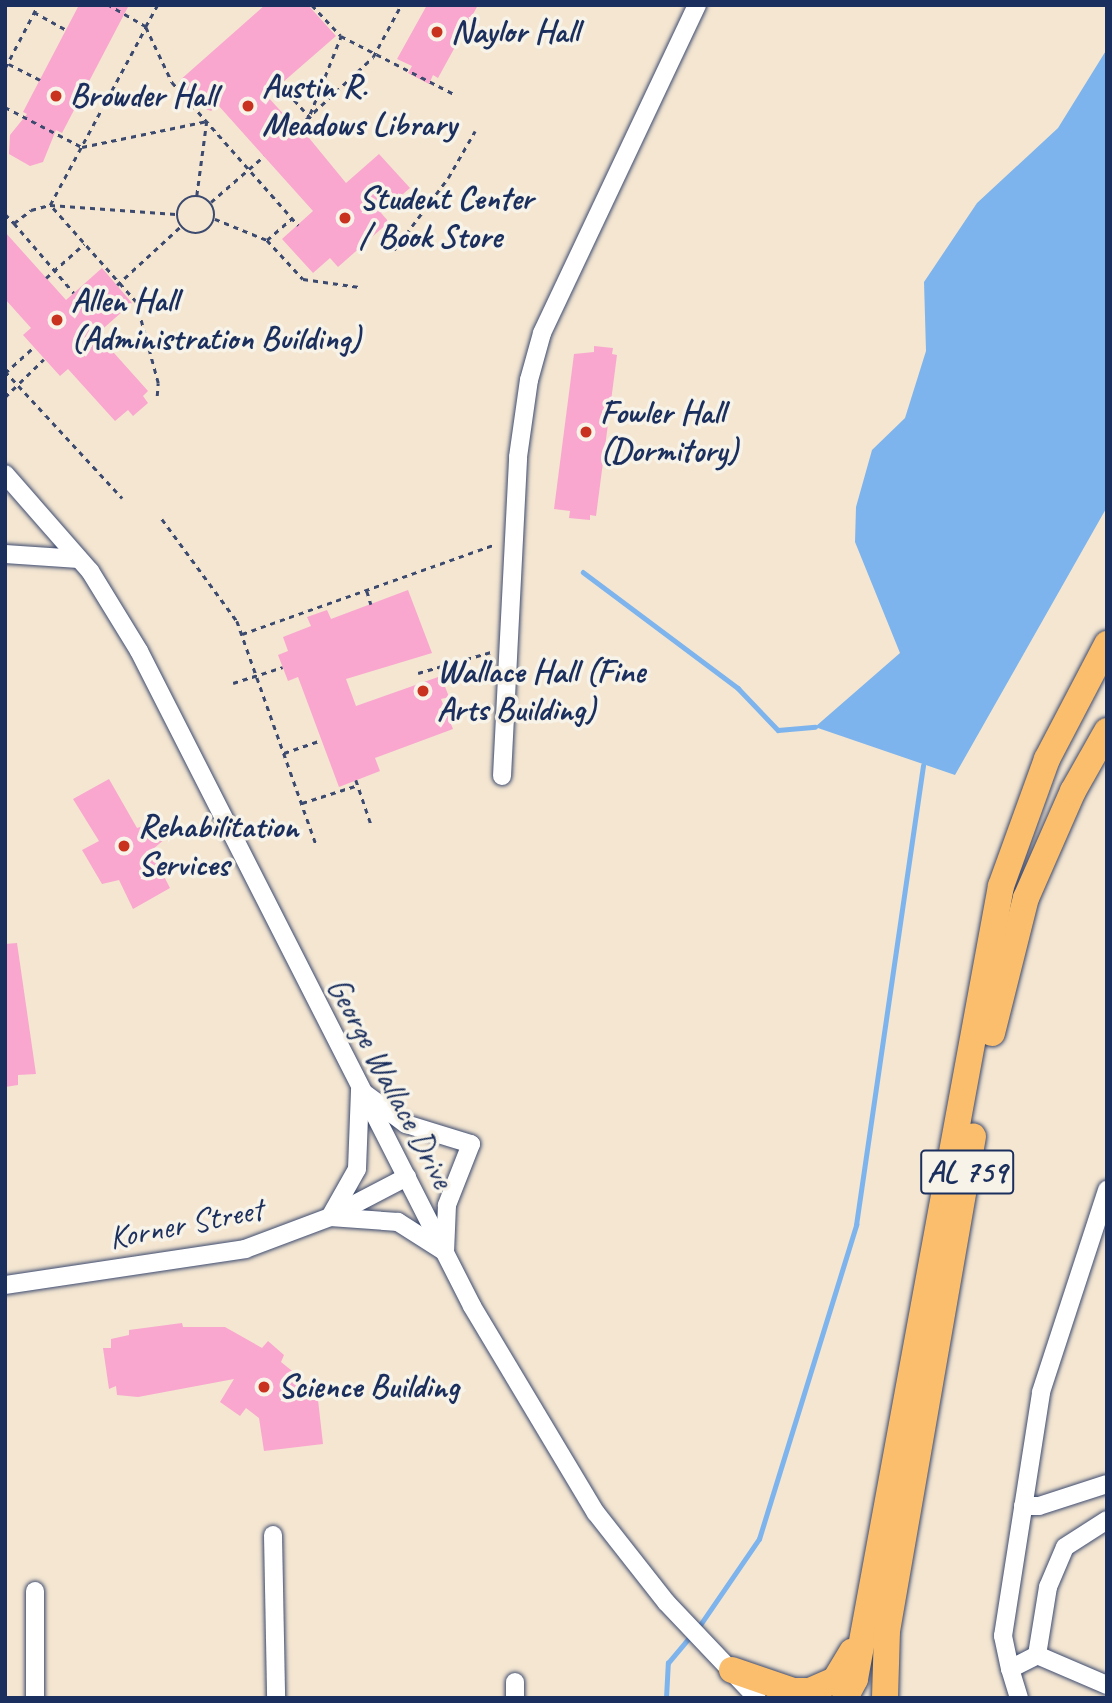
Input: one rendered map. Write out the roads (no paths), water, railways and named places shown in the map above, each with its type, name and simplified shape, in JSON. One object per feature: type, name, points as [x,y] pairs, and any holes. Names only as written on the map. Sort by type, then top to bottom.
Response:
[{"type":"highway","name":"AL 759","points":[[845,1698],[876,1628],[1002,886],[1046,759],[1107,644]]},
{"type":"highway","name":"AL 759","points":[[862,1698],[1004,974],[1026,898],[1073,791],[1107,731]]},
{"type":"highway","points":[[732,1671],[793,1691],[818,1689],[842,1672],[876,1628]]},
{"type":"highway","points":[[876,1628],[885,1698]]},
{"type":"street","points":[[502,776],[520,444],[529,380],[542,333],[697,5]]},
{"type":"street","name":"George Wallace Drive","points":[[5,474],[79,559],[139,651],[360,1090],[445,1252],[596,1513],[666,1602],[757,1698]]},
{"type":"street","points":[[5,554],[79,559]]},
{"type":"street","points":[[360,1090],[357,1169],[330,1217],[398,1222],[445,1252]]},
{"type":"street","points":[[360,1090],[406,1124],[471,1144],[447,1205],[445,1252]]},
{"type":"street","name":"Korner Street","points":[[5,1284],[245,1249],[330,1217],[407,1177]]},
{"type":"street","points":[[1019,1698],[1003,1636],[1041,1392],[1107,1190]]},
{"type":"street","points":[[1023,1506],[1039,1506],[1107,1484]]},
{"type":"street","points":[[1037,1655],[1048,1587],[1065,1547],[1107,1520]]},
{"type":"street","points":[[273,1535],[276,1698]]},
{"type":"street","points":[[35,1591],[35,1698]]},
{"type":"street","points":[[1010,1669],[1037,1655]]},
{"type":"street","points":[[1037,1655],[1107,1685]]},
{"type":"water","points":[[1107,49],[1107,507],[955,775],[815,727],[900,653],[855,542],[856,507],[872,450],[905,418],[926,351],[924,282],[977,203],[1058,128]]},
{"type":"waterway","points":[[583,572],[738,688],[778,730],[815,727]]},
{"type":"waterway","points":[[698,1628],[759,1539],[856,1225],[923,766]]},
{"type":"waterway","points":[[666,1698],[668,1663],[692,1634]]},
{"type":"place","name":"Naylor Hall","points":[[437,32]]},
{"type":"place","name":"Browder Hall","points":[[56,96]]},
{"type":"place","name":"Austin R. Meadows Library","points":[[248,106]]},
{"type":"place","name":"Student Center / Book Store","points":[[345,218]]},
{"type":"place","name":"Allen Hall (Administration Building)","points":[[57,320]]},
{"type":"place","name":"Fowler Hall (Dormitory)","points":[[586,432]]},
{"type":"place","name":"Wallace Hall (Fine Arts Building)","points":[[423,691]]},
{"type":"place","name":"Rehabilitation Services","points":[[124,846]]},
{"type":"place","name":"Science Building","points":[[264,1387]]}]
